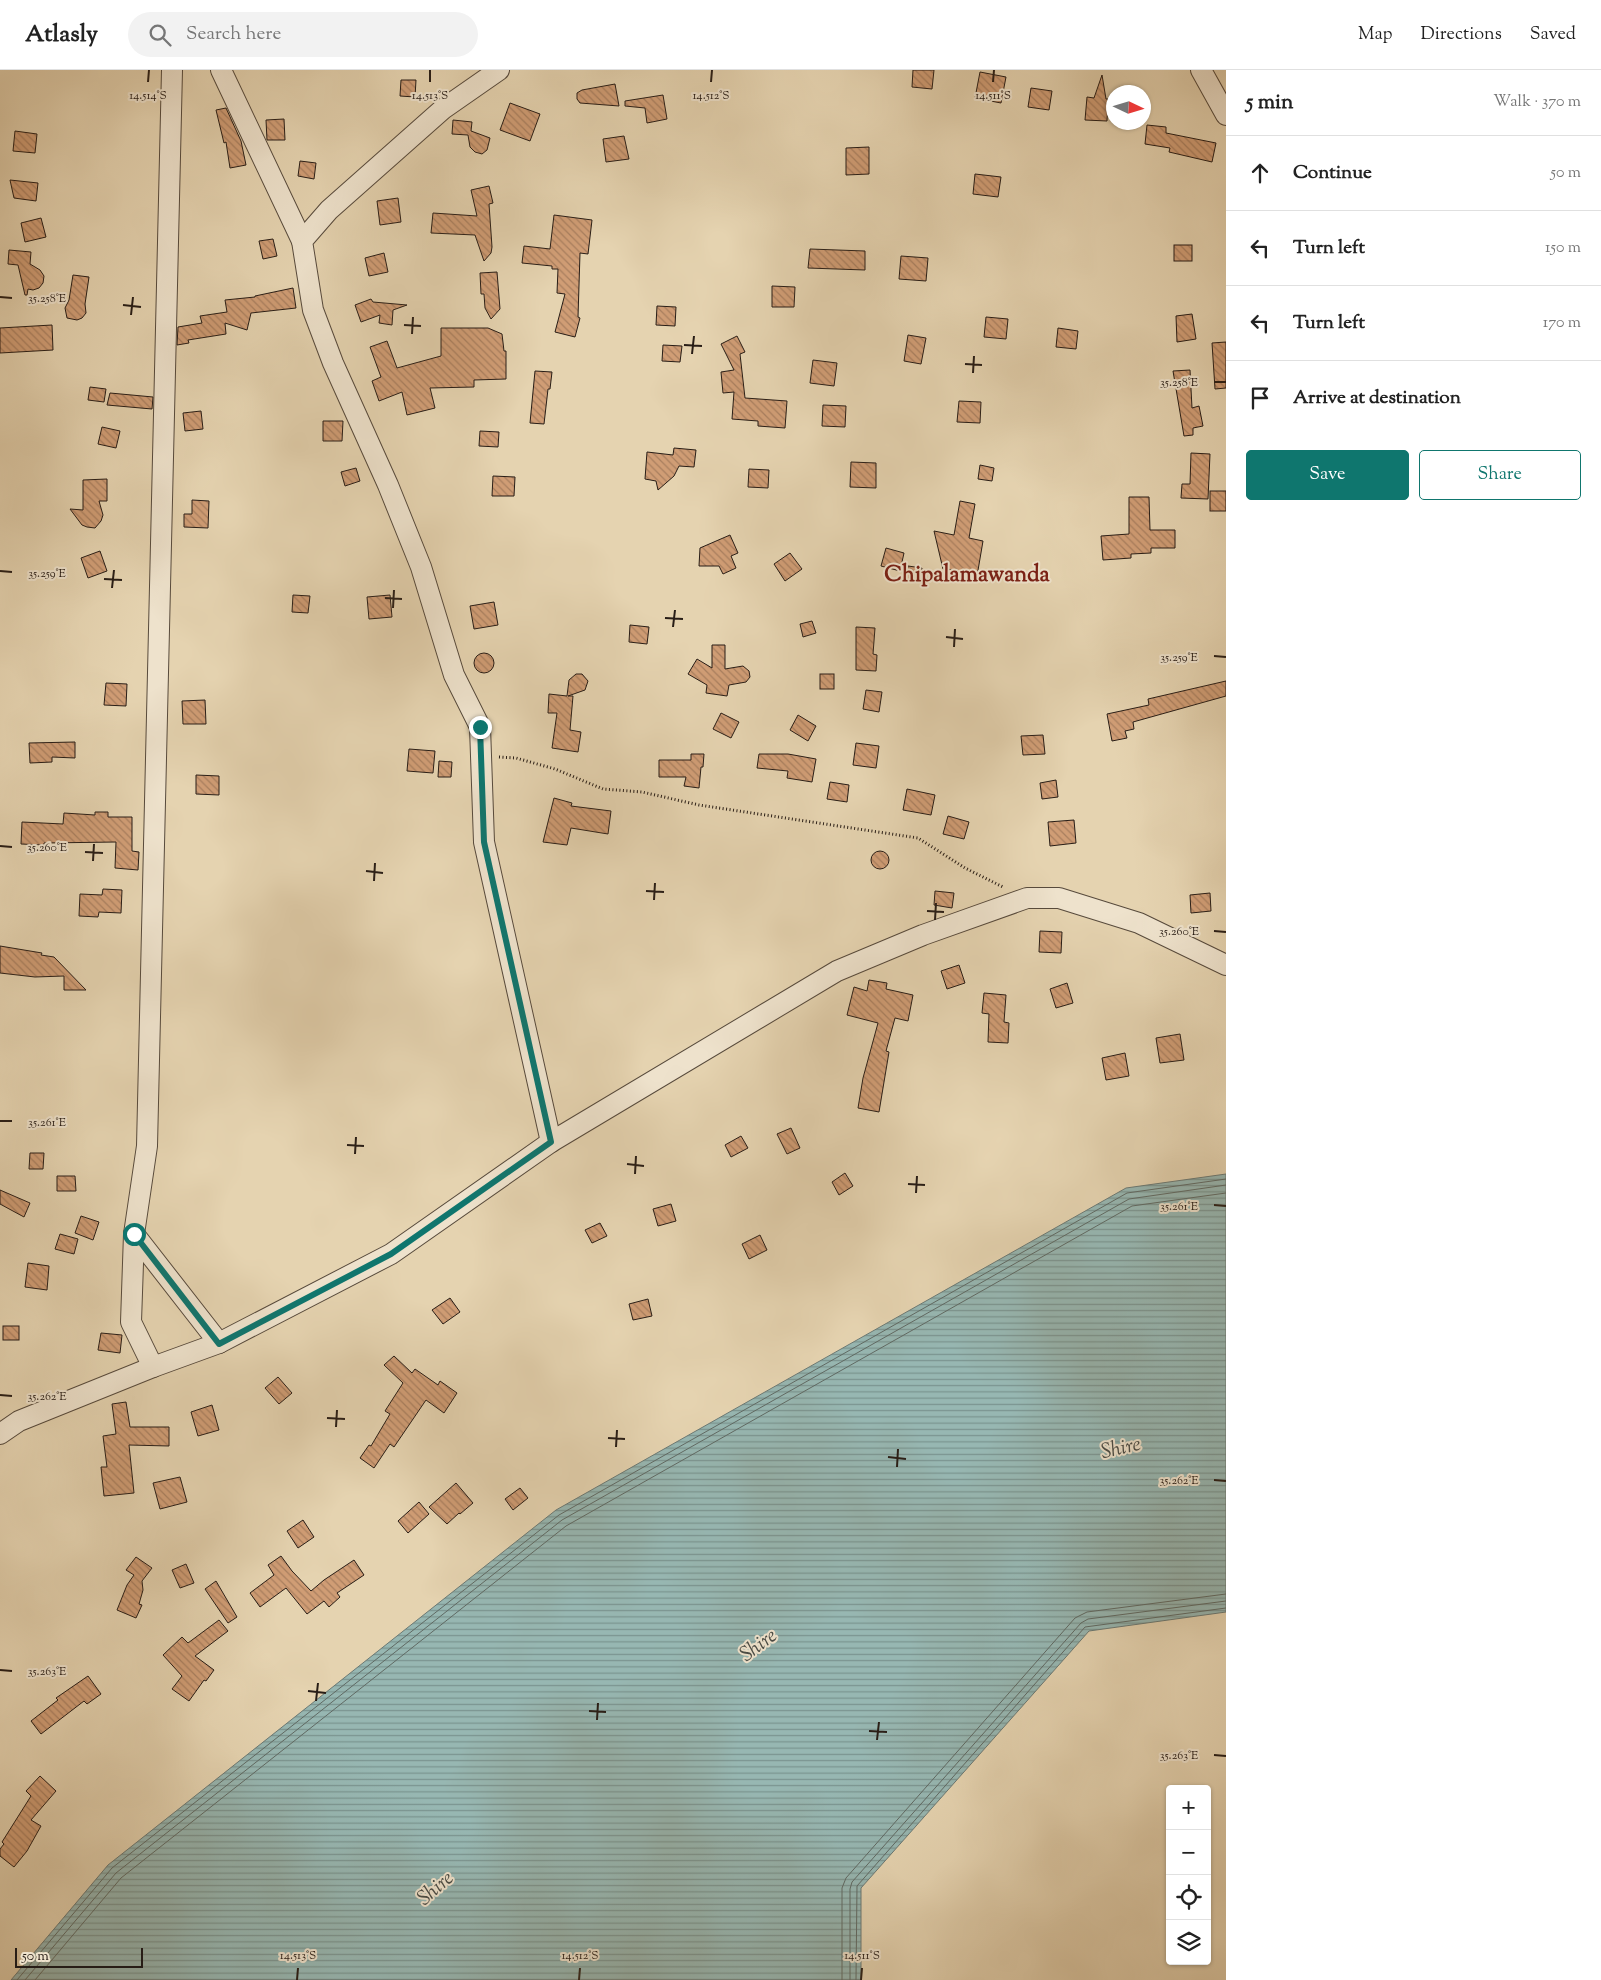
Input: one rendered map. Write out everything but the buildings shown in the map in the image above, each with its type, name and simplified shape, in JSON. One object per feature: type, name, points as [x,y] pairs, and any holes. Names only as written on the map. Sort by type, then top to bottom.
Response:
[{"type":"street","points":[[152,1367],[131,1322],[134,1234],[147,1146],[172,70]]},
{"type":"street","points":[[221,70],[302,241],[313,310],[333,363],[388,485],[421,567],[454,675],[480,727],[484,842],[551,1142]]},
{"type":"street","points":[[302,241],[329,210],[443,108],[499,70]]},
{"type":"street","points":[[1201,70],[1226,115]]},
{"type":"street","points":[[0,1434],[19,1421],[152,1367],[219,1344],[391,1254],[551,1142],[837,971],[923,935],[1025,899],[1059,898],[1139,923],[1226,965]]},
{"type":"street","points":[[134,1234],[219,1344]]},
{"type":"path","points":[[481,756],[516,758],[555,769],[603,789],[642,792],[699,805],[918,838],[965,868],[1025,899]]},
{"type":"water","name":"Shire","points":[[1226,1174],[1226,1612],[1089,1631],[861,1888],[861,1980],[11,1980],[108,1865],[556,1510],[1126,1188]]},
{"type":"district","name":"Chipalamawanda","points":[[967,576]]},
{"type":"route","points":[[134,1234],[219,1344],[391,1254],[551,1142],[484,842],[480,727]]}]
